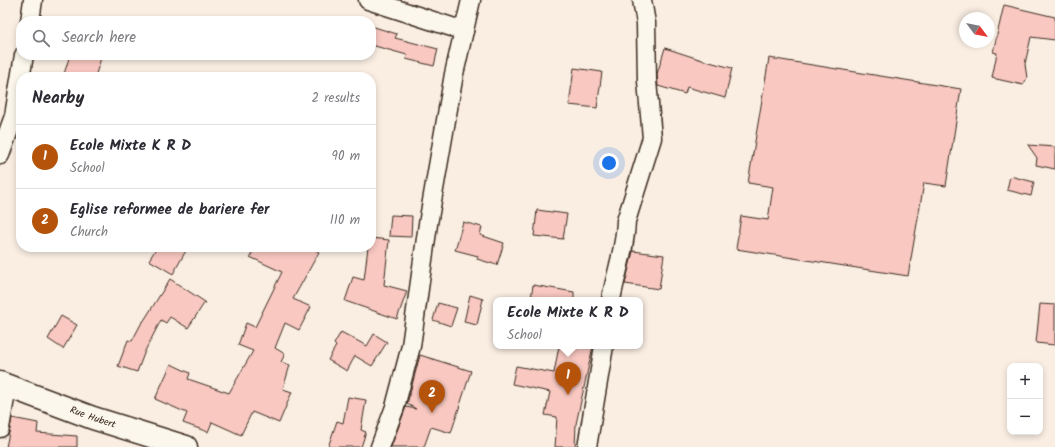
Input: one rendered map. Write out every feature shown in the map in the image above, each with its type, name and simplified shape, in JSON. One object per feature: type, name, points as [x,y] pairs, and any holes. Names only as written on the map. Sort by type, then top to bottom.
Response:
[{"type":"street","points":[[31,16],[33,0]]},
{"type":"street","points":[[368,0],[464,31]]},
{"type":"street","points":[[380,447],[395,407],[411,346],[433,194],[454,74],[471,0]]},
{"type":"street","points":[[611,297],[622,254],[626,221],[652,138],[647,81],[646,24],[642,0]]},
{"type":"street","points":[[21,72],[23,60]]},
{"type":"street","points":[[0,155],[14,116],[16,104]]},
{"type":"street","points":[[587,447],[603,349]]},
{"type":"street","points":[[0,428],[4,384]]},
{"type":"street","name":"Rue Hubert","points":[[4,384],[92,418],[179,446]]},
{"type":"building","points":[[1004,5],[1055,17],[1055,40],[1031,37],[1025,64],[1027,78],[1023,85],[992,78],[997,53],[993,52]]},
{"type":"building","points":[[376,28],[397,34],[395,38],[438,49],[434,66],[406,59],[407,55],[376,46]]},
{"type":"building","points":[[665,48],[732,68],[725,98],[687,87],[685,94],[658,86],[657,74]]},
{"type":"building","points":[[769,58],[961,89],[946,186],[924,183],[908,276],[736,249],[741,216],[768,220],[773,187],[748,183]]},
{"type":"building","points":[[68,60],[100,60],[97,72],[65,72]]},
{"type":"building","points":[[574,68],[602,72],[597,108],[569,105]]},
{"type":"building","points":[[1028,145],[1055,147],[1055,169],[1036,165],[1037,158]]},
{"type":"building","points":[[1010,176],[1034,182],[1031,196],[1007,190]]},
{"type":"building","points":[[537,210],[567,214],[563,239],[534,236]]},
{"type":"building","points":[[391,215],[412,216],[411,237],[389,236]]},
{"type":"building","points":[[463,222],[482,227],[480,235],[504,243],[497,265],[477,259],[478,256],[455,250]]},
{"type":"building","points":[[376,239],[389,240],[384,285],[407,291],[397,319],[345,301],[353,277],[364,280],[367,252],[376,252]]},
{"type":"building","points":[[633,251],[664,255],[659,289],[625,284]]},
{"type":"building","points":[[154,252],[185,252],[173,274],[149,260]]},
{"type":"building","points":[[252,252],[319,252],[293,299],[311,307],[299,330],[285,323],[275,348],[285,354],[281,362],[290,365],[283,389],[292,392],[279,423],[252,412],[241,435],[212,422],[208,432],[183,423],[187,413],[155,399],[171,364],[190,373],[188,379],[229,393],[253,351],[238,345],[246,323],[255,327],[282,272],[250,257]]},
{"type":"building","points":[[170,279],[205,302],[188,328],[170,317],[166,323],[161,320],[145,351],[137,372],[118,366],[128,340],[132,341],[142,322]]},
{"type":"building","points":[[533,285],[574,292],[574,297],[531,297]]},
{"type":"building","points":[[470,295],[483,299],[477,325],[464,322]]},
{"type":"building","points":[[438,303],[457,308],[451,326],[433,320]]},
{"type":"building","points":[[1040,304],[1055,305],[1055,345],[1036,343]]},
{"type":"building","points":[[61,316],[77,325],[63,349],[48,339]]},
{"type":"building","points":[[341,332],[367,346],[374,334],[387,342],[372,366],[355,356],[347,371],[328,360],[336,346],[334,344]]},
{"type":"building","points":[[558,349],[592,349],[576,424],[575,447],[555,447],[557,417],[545,415],[550,392],[512,384],[516,366],[554,373]]},
{"type":"building","points":[[420,355],[471,371],[451,433],[431,427],[424,447],[391,447],[406,407],[416,409],[407,404]]},
{"type":"building","points":[[348,397],[366,400],[361,430],[366,432],[361,447],[328,447],[337,421],[343,423]]},
{"type":"building","points":[[12,418],[38,423],[37,433],[77,436],[77,447],[6,447]]},
{"type":"place","name":"Ecole Mixte K R D","points":[[568,395]]},
{"type":"place","name":"Eglise reformee de bariere fer","points":[[432,413]]}]
